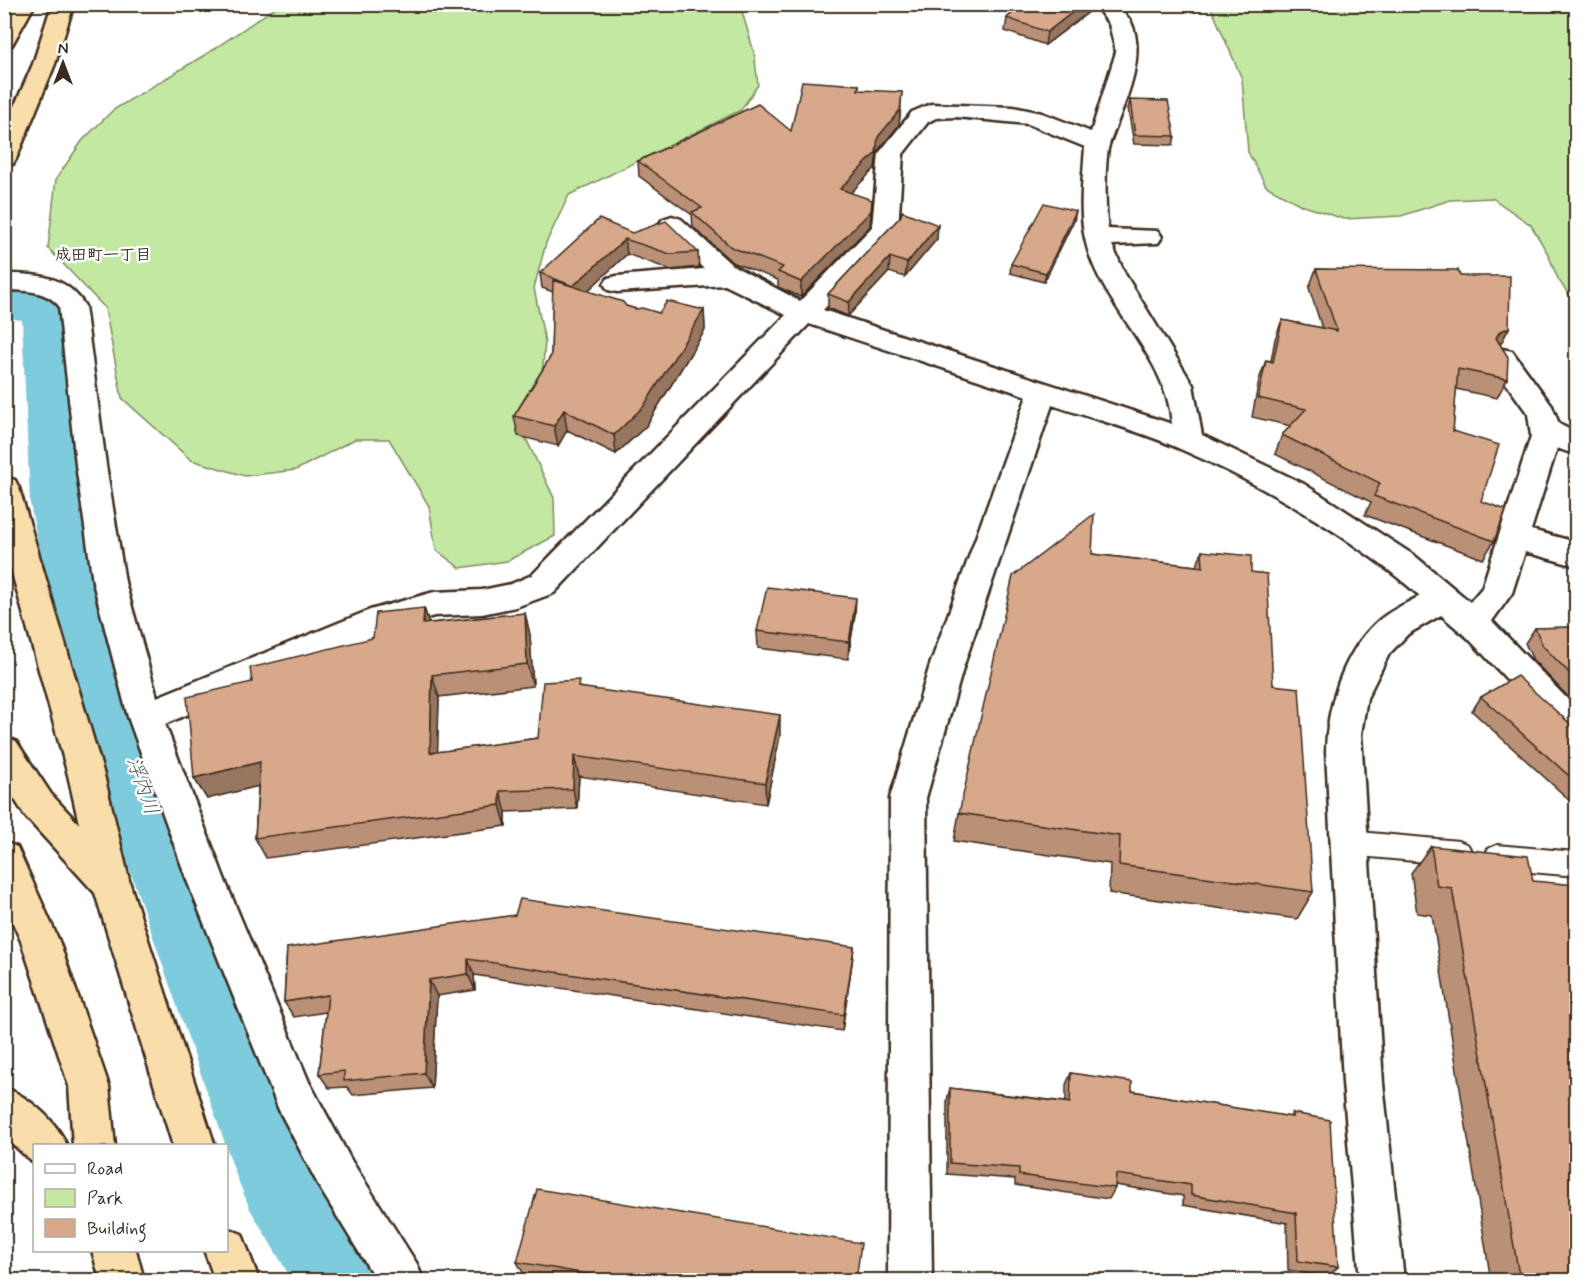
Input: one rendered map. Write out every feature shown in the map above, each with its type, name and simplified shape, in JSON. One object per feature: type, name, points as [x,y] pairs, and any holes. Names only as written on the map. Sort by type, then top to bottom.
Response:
[{"type":"highway","points":[[4,40],[25,4]]},
{"type":"highway","points":[[4,159],[9,140],[44,64],[63,4]]},
{"type":"highway","points":[[4,488],[86,775],[111,884],[193,1144]]},
{"type":"highway","points":[[4,751],[38,806],[111,884]]},
{"type":"highway","points":[[4,858],[40,940],[88,1086],[94,1144]]},
{"type":"highway","points":[[4,1107],[44,1144]]},
{"type":"highway","points":[[114,1252],[122,1281]]},
{"type":"highway","points":[[227,1252],[237,1281]]},
{"type":"street","points":[[1104,4],[1120,22],[1127,52],[1106,127],[1097,143],[1093,216],[1097,237],[1112,274],[1179,386],[1188,440]]},
{"type":"street","points":[[145,717],[382,619],[434,604],[482,602],[516,595],[543,584],[885,229],[891,153],[920,117],[944,110],[1013,114],[1035,118],[1097,143]]},
{"type":"street","points":[[672,224],[728,276],[807,311],[858,333],[900,344],[1188,440],[1293,492],[1404,564],[1473,622],[1576,730]]},
{"type":"street","points":[[1097,237],[1149,237]]},
{"type":"street","points":[[617,284],[728,276]]},
{"type":"street","points":[[645,309],[660,281]]},
{"type":"street","points":[[4,282],[26,282],[50,287],[69,298],[72,306],[91,465],[109,582],[145,717],[207,883],[294,1096],[336,1175],[401,1281]]},
{"type":"street","points":[[1473,622],[1496,593],[1546,436],[1542,413],[1502,358]]},
{"type":"street","points":[[910,1281],[908,798],[947,665],[1042,393]]},
{"type":"street","points":[[1545,430],[1576,445]]},
{"type":"street","points":[[1514,537],[1576,554]]},
{"type":"street","points":[[1382,1281],[1363,1083],[1343,720],[1353,684],[1376,645],[1391,629],[1443,599]]},
{"type":"lane","points":[[1348,843],[1576,864]]},
{"type":"green space","points":[[279,5],[740,5],[754,52],[758,85],[741,110],[569,195],[546,243],[534,288],[545,342],[539,412],[523,432],[554,498],[555,536],[507,561],[460,568],[436,550],[429,506],[389,439],[355,439],[296,470],[245,476],[191,460],[122,398],[105,308],[48,248],[56,179],[82,141],[113,110],[208,53]]},
{"type":"green space","points":[[1210,5],[1576,5],[1576,305],[1558,279],[1548,254],[1531,225],[1492,198],[1450,200],[1401,216],[1344,219],[1301,205],[1266,186],[1248,152],[1242,79]]},
{"type":"building","points":[[1022,4],[1083,4],[1047,32],[1007,18]]},
{"type":"building","points":[[802,81],[859,85],[858,90],[902,92],[900,110],[878,137],[876,153],[840,189],[872,200],[871,211],[801,282],[778,272],[783,267],[731,247],[692,212],[702,208],[638,161],[758,104],[791,131]]},
{"type":"building","points":[[1130,100],[1168,101],[1175,136],[1135,135]]},
{"type":"building","points":[[1044,203],[1076,211],[1046,273],[1011,264]]},
{"type":"building","points":[[902,211],[938,225],[907,263],[890,257],[849,302],[828,294],[901,216]]},
{"type":"building","points":[[599,219],[632,233],[666,221],[698,252],[670,254],[625,239],[573,286],[540,273]]},
{"type":"building","points":[[1316,269],[1458,270],[1460,276],[1510,276],[1509,328],[1500,331],[1496,338],[1508,357],[1507,379],[1458,369],[1453,431],[1499,445],[1481,501],[1506,510],[1494,541],[1374,496],[1380,483],[1282,435],[1306,409],[1258,398],[1266,360],[1273,362],[1282,320],[1337,331]]},
{"type":"building","points":[[553,280],[623,302],[626,306],[636,309],[642,308],[659,313],[667,301],[704,310],[644,406],[614,435],[564,410],[554,426],[514,416],[551,356]]},
{"type":"building","points":[[1094,514],[1092,554],[1203,567],[1202,551],[1251,556],[1251,572],[1267,574],[1273,685],[1299,688],[1313,892],[1119,865],[1120,836],[959,813],[1013,576]]},
{"type":"building","points":[[767,587],[856,598],[849,642],[757,631]]},
{"type":"building","points":[[424,608],[423,624],[525,613],[527,664],[432,675],[430,753],[538,738],[543,682],[579,680],[578,687],[780,715],[765,783],[574,756],[573,789],[500,791],[500,805],[255,838],[260,762],[194,778],[187,697],[252,682],[250,668],[373,638],[376,613]]},
{"type":"building","points":[[1576,627],[1576,680],[1543,646],[1535,628]]},
{"type":"building","points":[[1517,676],[1576,729],[1576,782],[1481,697]]},
{"type":"building","points":[[1431,846],[1528,856],[1533,881],[1576,885],[1576,1281],[1520,1281],[1452,888],[1437,886]]},
{"type":"building","points":[[520,899],[854,947],[844,1015],[468,959],[468,974],[429,980],[424,1073],[344,1081],[344,1071],[319,1074],[328,995],[284,1002],[287,948],[515,915]]},
{"type":"building","points":[[1071,1073],[1132,1082],[1132,1091],[1292,1117],[1292,1113],[1330,1120],[1338,1267],[1298,1261],[1296,1213],[1191,1195],[1191,1185],[1116,1174],[1115,1188],[1019,1175],[1019,1168],[950,1163],[950,1088],[1070,1103]]},
{"type":"building","points":[[537,1189],[861,1243],[856,1281],[628,1281],[517,1262]]},
{"type":"waterway","name":"浮内川","points":[[4,298],[26,298],[52,310],[65,503],[92,631],[148,805],[284,1175],[349,1280]]},
{"type":"district","name":"成田町一丁目","points":[[103,255]]}]
